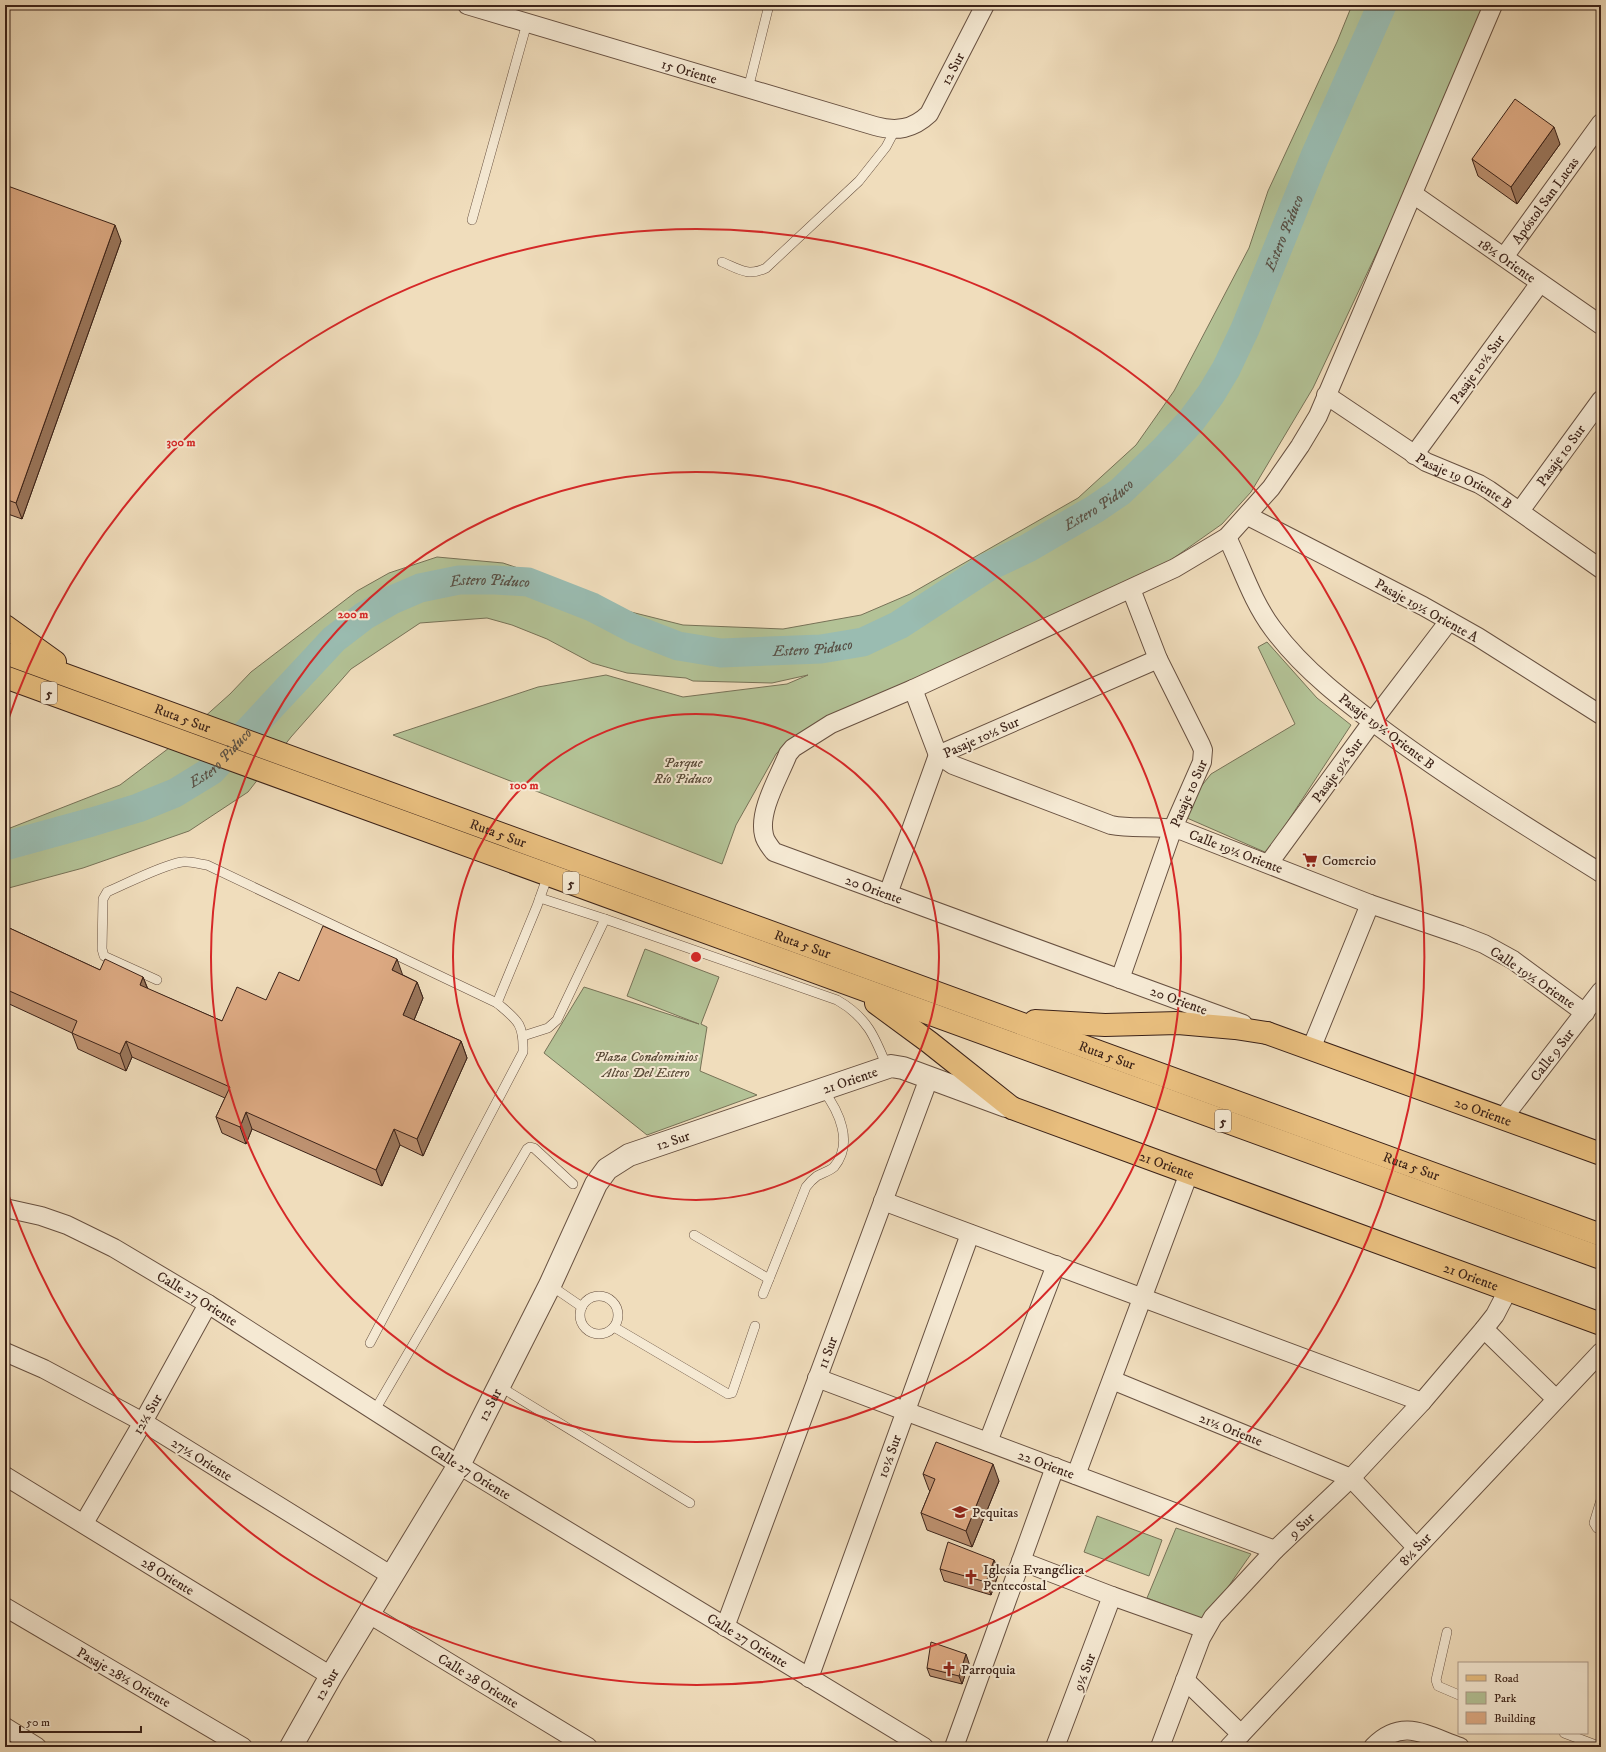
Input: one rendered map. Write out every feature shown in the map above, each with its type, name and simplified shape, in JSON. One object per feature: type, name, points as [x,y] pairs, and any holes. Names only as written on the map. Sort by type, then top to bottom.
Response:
[{"type":"main road","points":[[5,626],[36,650],[86,683]]},
{"type":"main road","name":"Ruta 5 Sur","points":[[5,653],[1601,1235]]},
{"type":"main road","name":"Ruta 5 Sur","points":[[5,677],[1601,1258]]},
{"type":"main road","points":[[844,983],[899,1018],[1012,1108]]},
{"type":"main road","points":[[1003,1017],[1081,1024],[1196,1024],[1267,1033]]},
{"type":"main road","name":"20 Oriente","points":[[1267,1033],[1601,1154]]},
{"type":"main road","name":"21 Oriente","points":[[1012,1108],[1601,1324]]},
{"type":"street","name":"15 Oriente","points":[[467,5],[485,8],[527,23],[875,126],[895,130],[913,126]]},
{"type":"street","name":"12 Sur","points":[[913,126],[922,121],[934,105],[985,5]]},
{"type":"street","points":[[938,755],[913,689],[1175,568],[1227,538],[1248,516],[1271,488],[1300,446],[1318,416],[1494,5]]},
{"type":"street","name":"Apóstol San Lucas","points":[[1504,258],[1601,123]]},
{"type":"street","name":"18½ Oriente","points":[[1413,194],[1601,325]]},
{"type":"street","name":"Pasaje 10½ Sur","points":[[1414,455],[1540,283]]},
{"type":"street","name":"Pasaje 19 Oriente B","points":[[1326,395],[1414,455],[1437,468],[1479,484],[1520,511],[1601,569]]},
{"type":"street","name":"Pasaje 10 Sur","points":[[1520,511],[1601,400]]},
{"type":"street","name":"Pasaje 19½ Oriente A","points":[[1248,516],[1423,606],[1478,637],[1601,714]]},
{"type":"street","name":"Pasaje 19½ Oriente B","points":[[1227,538],[1256,602],[1279,638],[1310,671],[1372,722],[1474,794],[1601,873]]},
{"type":"street","name":"Pasaje 10 Sur","points":[[1120,979],[1173,828],[1202,762],[1203,750],[1158,659],[1131,589]]},
{"type":"street","name":"Pasaje 9½ Sur","points":[[1269,863],[1372,722],[1449,621]]},
{"type":"street","name":"Pasaje 10½ Sur","points":[[888,894],[938,755],[1158,659]]},
{"type":"street","name":"20 Oriente","points":[[913,689],[831,724],[793,748],[788,754],[766,806],[762,822],[764,836],[774,852],[1267,1033]]},
{"type":"street","name":"Calle 19½ Oriente","points":[[938,755],[953,765],[1111,824],[1128,828],[1173,828],[1269,863],[1370,904],[1461,935],[1498,951],[1584,1013]]},
{"type":"street","points":[[1311,1049],[1370,904]]},
{"type":"street","name":"Calle 9 Sur","points":[[1503,1118],[1601,991]]},
{"type":"street","name":"21 Oriente","points":[[730,1121],[822,1088],[887,1067],[903,1068],[1012,1108]]},
{"type":"street","name":"11 Sur","points":[[725,1627],[929,1078]]},
{"type":"street","name":"12 Sur","points":[[291,1747],[331,1676],[459,1465],[550,1285],[596,1184],[610,1166],[629,1155],[730,1121]]},
{"type":"street","points":[[1076,1475],[1188,1173]]},
{"type":"street","points":[[883,1202],[1422,1402]]},
{"type":"street","name":"Calle 27 Oriente","points":[[9,1209],[41,1216],[91,1236],[208,1304],[459,1465],[924,1747]]},
{"type":"street","name":"10½ Sur","points":[[809,1678],[970,1234]]},
{"type":"street","points":[[988,1442],[1056,1266]]},
{"type":"street","name":"9 Sur","points":[[1160,1747],[1205,1629],[1222,1608],[1275,1550],[1351,1478],[1422,1402],[1495,1315],[1508,1290]]},
{"type":"street","name":"12½ Sur","points":[[84,1523],[143,1422],[208,1304]]},
{"type":"street","points":[[1484,1329],[1556,1399]]},
{"type":"street","name":"27½ Oriente","points":[[5,1352],[44,1369],[143,1422],[392,1576]]},
{"type":"street","name":"8½ Sur","points":[[1229,1747],[1601,1352]]},
{"type":"street","name":"22 Oriente","points":[[817,1378],[1275,1550]]},
{"type":"street","name":"21½ Oriente","points":[[1112,1380],[1351,1478]]},
{"type":"street","points":[[954,1747],[1055,1467]]},
{"type":"street","name":"28 Oriente","points":[[5,1476],[84,1523],[331,1676]]},
{"type":"street","points":[[1351,1478],[1416,1547]]},
{"type":"street","points":[[1021,1561],[1112,1596],[1205,1629]]},
{"type":"street","name":"9½ Sur","points":[[1055,1747],[1112,1596]]},
{"type":"street","name":"Pasaje 28½ Oriente","points":[[5,1607],[243,1747]]},
{"type":"street","name":"Calle 28 Oriente","points":[[369,1614],[588,1747]]},
{"type":"street","points":[[1185,1680],[1241,1734]]},
{"type":"street","points":[[5,1726],[37,1747]]},
{"type":"street","points":[[1373,1747],[1385,1736],[1396,1731],[1403,1730],[1416,1732],[1454,1746]]},
{"type":"lane","points":[[748,89],[769,5]]},
{"type":"lane","points":[[472,220],[527,23]]},
{"type":"lane","points":[[722,262],[748,273],[757,272],[766,268],[859,181],[886,147],[895,130]]},
{"type":"lane","points":[[156,980],[104,956],[102,949],[103,899],[107,892],[164,868],[182,862],[194,863],[207,865],[497,1003],[518,1020],[524,1036],[523,1052],[370,1343]]},
{"type":"lane","points":[[497,1003],[548,875]]},
{"type":"lane","points":[[540,898],[605,919],[837,1000],[855,1012],[864,1022],[872,1033],[887,1067]]},
{"type":"lane","points":[[524,1036],[548,1028],[557,1020],[605,919]]},
{"type":"lane","points":[[763,1294],[806,1187],[816,1177],[833,1168],[842,1153],[843,1127],[834,1104],[822,1088]]},
{"type":"lane","points":[[375,1410],[527,1149],[530,1147],[534,1148],[573,1184]]},
{"type":"lane","points":[[694,1235],[769,1279]]},
{"type":"lane","points":[[550,1285],[582,1307]]},
{"type":"lane","points":[[594,1296],[609,1298],[617,1306],[619,1317],[614,1327],[605,1333],[595,1334],[582,1323],[580,1312],[582,1307],[585,1302],[594,1296]]},
{"type":"lane","points":[[614,1327],[728,1394],[732,1393],[754,1326]]},
{"type":"lane","points":[[499,1386],[690,1503]]},
{"type":"lane","points":[[1601,1500],[1594,1523],[1597,1528],[1601,1530]]},
{"type":"lane","points":[[1447,1632],[1436,1680],[1438,1686],[1458,1695]]},
{"type":"lane","points":[[1567,1734],[1601,1747]]},
{"type":"green space","name":"Parque Río Piduco","points":[[1352,5],[1486,5],[1411,180],[1313,388],[1251,492],[1222,524],[1137,584],[834,716],[787,742],[776,754],[736,825],[722,864],[393,735],[538,687],[606,675],[683,697],[787,684],[808,675],[772,683],[693,681],[686,678],[627,673],[592,663],[547,639],[512,625],[487,618],[420,623],[351,669],[291,737],[248,792],[189,831],[83,868],[5,889],[5,830],[120,785],[173,745],[230,694],[251,672],[357,591],[389,573],[437,557],[503,563],[539,575],[611,607],[683,625],[783,629],[861,615],[910,594],[1078,498],[1136,445],[1174,391],[1249,248],[1268,191],[1337,42]]},
{"type":"green space","points":[[1267,642],[1317,698],[1351,725],[1267,853],[1187,818],[1192,798],[1211,774],[1295,724],[1258,647]]},
{"type":"green space","name":"Plaza Condominios Altos Del Estero","points":[[645,949],[719,977],[701,1024],[707,1027],[700,1071],[757,1095],[647,1135],[544,1053],[584,987],[699,1024],[627,996]]},
{"type":"green space","points":[[1097,1516],[1162,1540],[1149,1576],[1084,1552]]},
{"type":"green space","points":[[1176,1528],[1251,1554],[1205,1620],[1147,1598]]},
{"type":"building","points":[[1515,99],[1554,127],[1511,187],[1472,159]]},
{"type":"building","points":[[5,185],[115,225],[16,503],[5,499]]},
{"type":"building","points":[[5,926],[100,970],[105,959],[143,977],[140,985],[222,1021],[237,987],[266,1000],[279,972],[299,981],[323,926],[397,959],[392,970],[417,982],[403,1015],[461,1041],[417,1139],[394,1129],[376,1170],[246,1112],[240,1127],[216,1117],[230,1087],[126,1041],[120,1054],[72,1033],[77,1021],[5,989]]},
{"type":"building","name":"Pequitas","points":[[936,1442],[993,1464],[966,1531],[921,1513],[935,1479],[923,1474]]},
{"type":"building","points":[[948,1542],[994,1560],[986,1582],[940,1569]]},
{"type":"building","name":"Parroquia","points":[[931,1642],[966,1654],[959,1676],[927,1668]]},
{"type":"waterway","name":"Estero Piduco","points":[[5,846],[138,808],[175,793],[211,771],[334,639],[364,616],[392,600],[420,588],[459,580],[528,582],[592,607],[634,629],[678,646],[721,653],[821,649],[863,642],[899,625],[988,567],[1028,548],[1095,509],[1120,492],[1164,450],[1191,421],[1211,394],[1226,369],[1245,329],[1315,156],[1382,5]]},
{"type":"place","name":"Comercio","points":[[1310,860]]},
{"type":"place","name":"Pequitas","points":[[960,1512]]},
{"type":"place","name":"Iglesia Evangélica Pentecostal","points":[[971,1577]]},
{"type":"place","name":"Parroquia","points":[[949,1669]]}]
